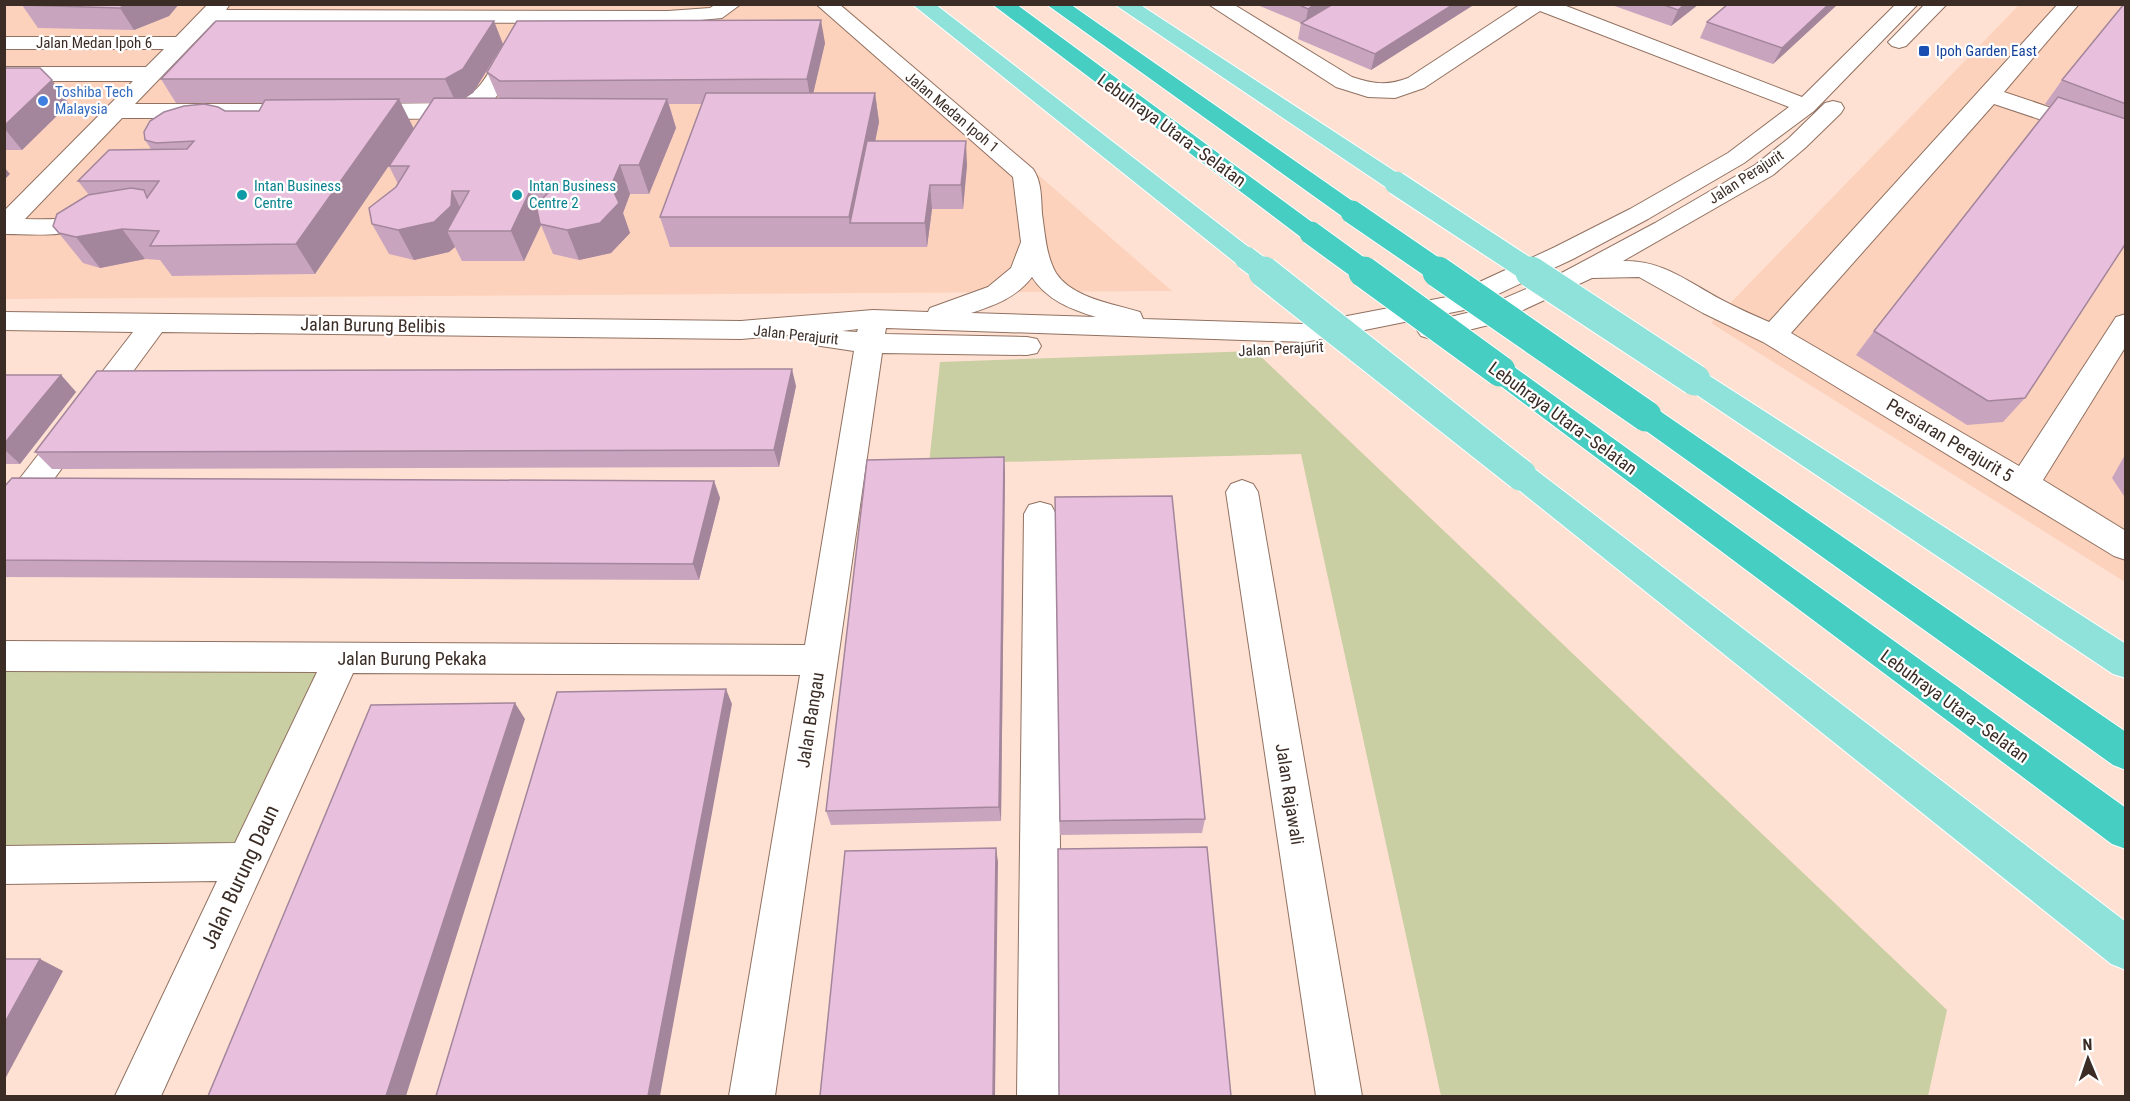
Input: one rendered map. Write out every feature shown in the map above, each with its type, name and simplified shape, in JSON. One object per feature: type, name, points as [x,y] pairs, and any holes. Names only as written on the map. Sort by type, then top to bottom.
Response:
[{"type":"highway","name":"Lebuhraya Utara–Selatan","points":[[1002,4],[2126,831]]},
{"type":"highway","name":"Lebuhraya Utara–Selatan","points":[[1056,4],[2126,753]]},
{"type":"main road","points":[[922,4],[2126,949]]},
{"type":"main road","points":[[1124,4],[2126,663]]},
{"type":"street","name":"Jalan Medan Ipoh 1","points":[[826,4],[1024,174],[1027,183],[1033,243],[1047,281],[1062,292],[1085,303],[1162,330]]},
{"type":"street","points":[[1218,4],[1344,82],[1368,90],[1395,91],[1416,82],[1536,4]]},
{"type":"street","points":[[1541,4],[1806,106]]},
{"type":"street","name":"Jalan Perajurit","points":[[871,331],[923,320],[1162,330],[1305,333],[1454,304],[1564,253],[1639,214],[1736,158],[1806,106],[1908,4]]},
{"type":"street","name":"Jalan Perajurit","points":[[741,330],[871,331],[1261,351],[1314,349],[1427,331],[1483,318],[1563,283],[1764,170],[1789,149],[1937,4]]},
{"type":"street","points":[[1773,335],[2069,4]]},
{"type":"street","points":[[4,226],[216,10],[355,11],[530,17],[698,16],[715,14],[729,6]]},
{"type":"street","points":[[118,111],[459,110],[472,105],[489,93],[530,17]]},
{"type":"street","name":"Jalan Medan Ipoh 6","points":[[4,43],[184,43]]},
{"type":"street","name":"Jalan Medan Ipoh 6","points":[[4,74],[154,74]]},
{"type":"street","points":[[1990,95],[2126,141]]},
{"type":"street","points":[[70,159],[99,159]]},
{"type":"street","points":[[4,226],[64,226],[90,215],[113,190]]},
{"type":"street","name":"Persiaran Perajurit 5","points":[[1664,228],[1669,255],[1679,267],[1773,335],[2024,484],[2126,548]]},
{"type":"street","name":"Jalan Medan Ipoh 1","points":[[923,320],[1003,290],[1023,269],[1033,243]]},
{"type":"street","name":"Persiaran Perajurit 5","points":[[1587,270],[1633,269],[1660,276],[1713,307],[1773,335]]},
{"type":"street","name":"Jalan Burung Belibis","points":[[4,321],[741,330]]},
{"type":"street","points":[[4,523],[154,323]]},
{"type":"street","points":[[2024,484],[2126,323]]},
{"type":"street","name":"Jalan Bangau","points":[[752,1096],[871,331]]},
{"type":"street","name":"Jalan Rajawali","points":[[1242,492],[1339,1096]]},
{"type":"street","points":[[1040,514],[1040,1096]]},
{"type":"street","name":"Jalan Burung Pekaka","points":[[4,656],[819,660]]},
{"type":"street","name":"Jalan Burung Daun","points":[[138,1096],[342,658]]},
{"type":"street","points":[[4,866],[247,862]]},
{"type":"shaded area","points":[[4,5],[843,5],[1172,291],[5,299]]},
{"type":"shaded area","points":[[2019,5],[2125,5],[2125,582],[1711,323]]},
{"type":"green space","points":[[1255,351],[1947,1010],[1928,1096],[1441,1096],[1301,454],[929,464],[940,362]]},
{"type":"green space","points":[[324,669],[241,858],[5,860],[4,672]]},
{"type":"building","points":[[23,4],[127,4],[120,8]]},
{"type":"building","points":[[1297,4],[1315,4],[1308,9]]},
{"type":"building","points":[[1333,4],[1454,4],[1375,54],[1301,23]]},
{"type":"building","points":[[1661,4],[1685,4],[1678,10]]},
{"type":"building","points":[[1728,4],[1829,4],[1782,48],[1707,22]]},
{"type":"building","points":[[2126,4],[2126,104],[2062,80]]},
{"type":"building","points":[[821,20],[807,79],[500,81],[487,72],[517,21]]},
{"type":"building","points":[[216,21],[494,21],[463,69],[445,79],[161,79]]},
{"type":"building","points":[[4,68],[40,68],[52,80],[4,126]]},
{"type":"building","points":[[706,93],[875,93],[849,217],[660,217]]},
{"type":"building","points":[[2058,97],[2126,119],[2126,243],[2025,398],[1988,401],[1874,331]]},
{"type":"building","name":"Intan Business Centre 2","points":[[434,98],[667,99],[639,165],[620,165],[611,186],[619,203],[600,223],[567,230],[540,224],[536,205],[550,191],[530,191],[511,231],[447,231],[469,191],[452,191],[451,206],[434,222],[398,230],[372,224],[369,208],[396,187],[409,166],[389,166]]},
{"type":"building","name":"Intan Business Centre","points":[[399,99],[296,244],[150,246],[159,231],[122,229],[76,237],[59,233],[53,226],[57,214],[88,195],[131,188],[144,190],[147,198],[159,181],[78,181],[109,150],[187,149],[194,141],[156,143],[145,140],[144,132],[150,121],[164,112],[184,106],[204,104],[225,111],[259,111],[265,100]]},
{"type":"building","points":[[867,141],[966,141],[961,185],[930,185],[925,223],[850,223]]},
{"type":"building","points":[[792,369],[774,450],[35,452],[97,371]]},
{"type":"building","points":[[4,375],[61,375],[4,444]]},
{"type":"building","points":[[1004,457],[999,807],[826,811],[867,460]]},
{"type":"building","points":[[12,478],[714,481],[693,564],[4,560],[4,487]]},
{"type":"building","points":[[1172,496],[1205,819],[1060,821],[1055,497]]},
{"type":"building","points":[[726,689],[648,1096],[436,1096],[557,692]]},
{"type":"building","points":[[515,703],[386,1096],[208,1096],[371,705]]},
{"type":"building","points":[[1207,847],[1231,1096],[1059,1096],[1058,849]]},
{"type":"building","points":[[996,848],[993,1096],[820,1096],[845,851]]},
{"type":"building","points":[[4,959],[40,959],[4,1024]]},
{"type":"place","name":"Ipoh Garden East","points":[[1924,51]]},
{"type":"place","name":"Toshiba Tech Malaysia","points":[[43,101]]},
{"type":"place","name":"Intan Business Centre","points":[[242,195]]},
{"type":"place","name":"Intan Business Centre 2","points":[[517,195]]}]
